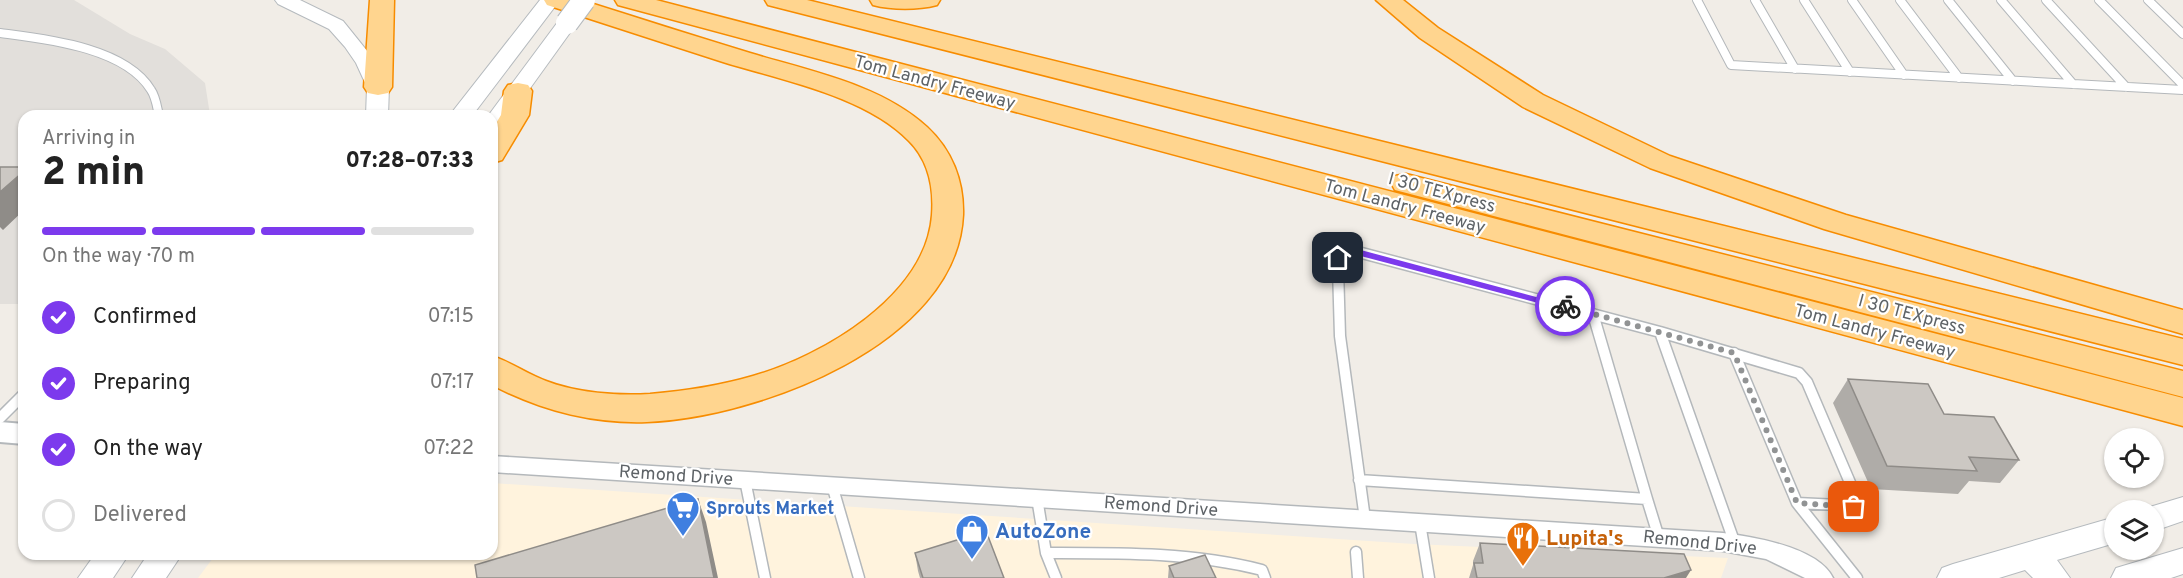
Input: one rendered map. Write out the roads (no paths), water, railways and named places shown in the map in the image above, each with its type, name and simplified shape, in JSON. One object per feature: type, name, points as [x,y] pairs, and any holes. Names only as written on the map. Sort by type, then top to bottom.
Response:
[{"type":"highway","points":[[378,87],[382,0]]},
{"type":"highway","name":"Tom Landry Freeway","points":[[627,0],[2183,412]]},
{"type":"highway","name":"I 30 TEXpress","points":[[701,0],[2183,384]]},
{"type":"highway","points":[[777,0],[2183,352]]},
{"type":"highway","points":[[882,0],[928,0]]},
{"type":"highway","points":[[1388,0],[1429,33],[1533,101],[1660,162],[1835,222],[2183,322]]},
{"type":"highway","points":[[498,372],[540,394],[583,404],[623,407],[672,405],[717,399],[772,385],[814,368],[855,345],[888,320],[913,295],[931,269],[943,244],[948,218],[948,190],[941,166],[912,127],[890,112],[858,98],[786,73],[553,9]]},
{"type":"highway","points":[[498,144],[515,115],[518,91]]},
{"type":"main road","points":[[285,0],[336,25],[366,62],[378,87],[377,110]]},
{"type":"main road","points":[[465,110],[553,9],[584,0]]},
{"type":"main road","points":[[498,117],[518,91],[553,9]]},
{"type":"main road","points":[[2164,515],[2183,509]]},
{"type":"main road","points":[[1953,578],[2104,533]]},
{"type":"main road","points":[[2031,555],[2054,578]]},
{"type":"main road","points":[[94,578],[108,560]]},
{"type":"main road","points":[[148,578],[162,560]]},
{"type":"main road","points":[[2127,578],[2183,561]]},
{"type":"street","name":"Remond Drive","points":[[498,464],[1735,544],[1764,548],[1803,563],[1822,578]]},
{"type":"lane","points":[[1697,0],[1731,65],[2183,90]]},
{"type":"lane","points":[[1755,0],[1795,69]]},
{"type":"lane","points":[[1804,0],[1850,72]]},
{"type":"lane","points":[[1852,0],[1904,75]]},
{"type":"lane","points":[[1900,0],[1959,78]]},
{"type":"lane","points":[[1948,0],[2013,81]]},
{"type":"lane","points":[[2001,0],[2073,84]]},
{"type":"lane","points":[[2046,0],[2126,87]]},
{"type":"lane","points":[[2099,0],[2183,85]]},
{"type":"lane","points":[[2148,0],[2183,34]]},
{"type":"lane","points":[[0,33],[49,39],[80,47],[125,65],[150,88],[157,110]]},
{"type":"lane","points":[[1365,519],[1336,280],[1338,258],[1342,251],[1357,252],[1593,314],[1799,372],[1807,382],[1860,506],[1797,503]]},
{"type":"lane","points":[[1593,314],[1659,538]]},
{"type":"lane","points":[[1660,332],[1735,544]]},
{"type":"lane","points":[[1734,353],[1797,503],[1809,521],[1857,578]]},
{"type":"lane","points":[[13,429],[18,413]]},
{"type":"lane","points":[[745,480],[765,578]]},
{"type":"lane","points":[[1359,480],[1647,499]]},
{"type":"lane","points":[[832,485],[859,578]]},
{"type":"lane","points":[[1037,498],[1046,553],[1056,578]]},
{"type":"lane","points":[[1420,523],[1429,578]]},
{"type":"lane","points":[[1356,552],[1358,578]]},
{"type":"lane","points":[[1046,553],[1196,556],[1229,560],[1264,574]]},
{"type":"place","name":"Sprouts Market","points":[[683,537]]},
{"type":"place","name":"AutoZone","points":[[972,560]]},
{"type":"place","name":"Lupita's","points":[[1523,567]]}]
